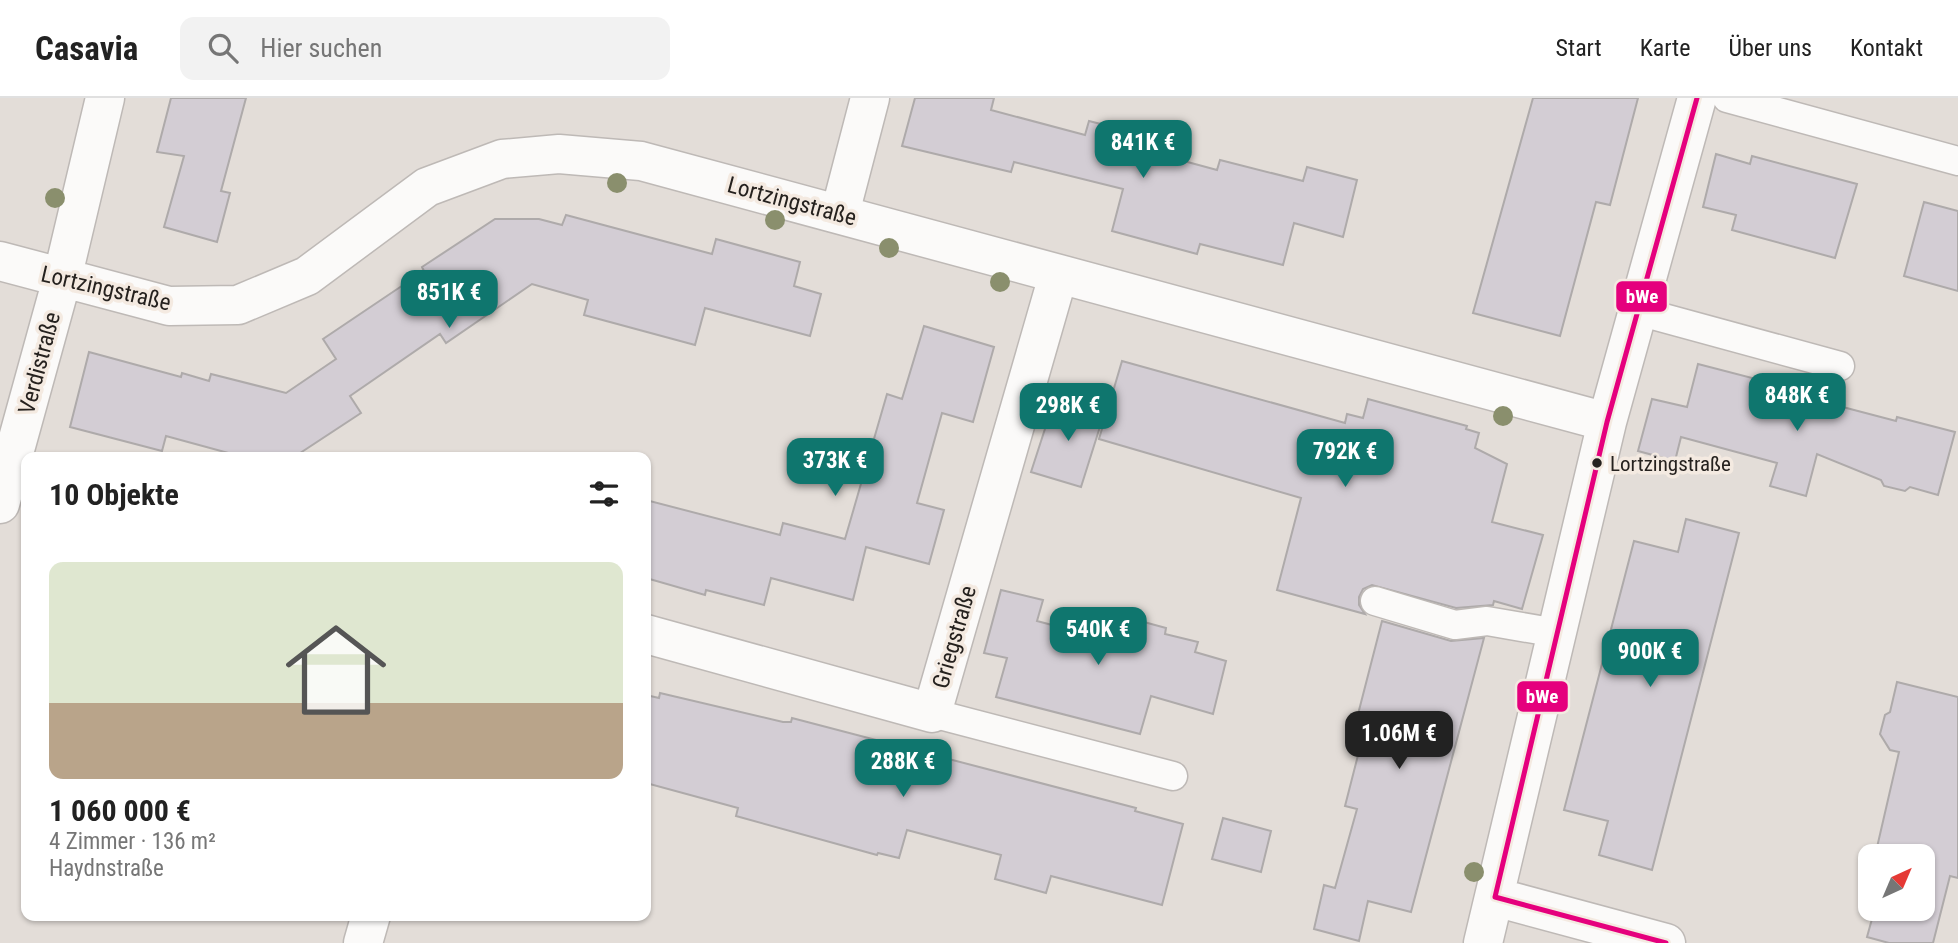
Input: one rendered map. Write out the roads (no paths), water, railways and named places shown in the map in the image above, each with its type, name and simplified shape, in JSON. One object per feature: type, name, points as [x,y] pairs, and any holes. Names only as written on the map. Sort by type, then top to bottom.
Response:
[{"type":"street","name":"Verdistraße","points":[[0,504],[62,279],[105,98]]},
{"type":"street","points":[[840,213],[870,98]]},
{"type":"street","points":[[1483,943],[1607,422],[1697,98]]},
{"type":"street","name":"Lortzingstraße","points":[[0,261],[169,306],[238,305],[307,276],[427,187],[502,159],[547,155],[641,161],[840,213],[1058,276],[1607,422]]},
{"type":"street","name":"Griegstraße","points":[[651,635],[932,713],[1058,276]]},
{"type":"street","points":[[1495,897],[1665,943]]},
{"type":"street","points":[[363,943],[369,921]]},
{"type":"lane","points":[[1727,98],[1958,160]]},
{"type":"lane","points":[[1638,311],[1840,366]]},
{"type":"lane","points":[[1375,601],[1455,625],[1488,621],[1558,633]]},
{"type":"lane","points":[[932,713],[1173,776]]},
{"type":"place","name":"Lortzingstraße","points":[[1597,463]]}]
